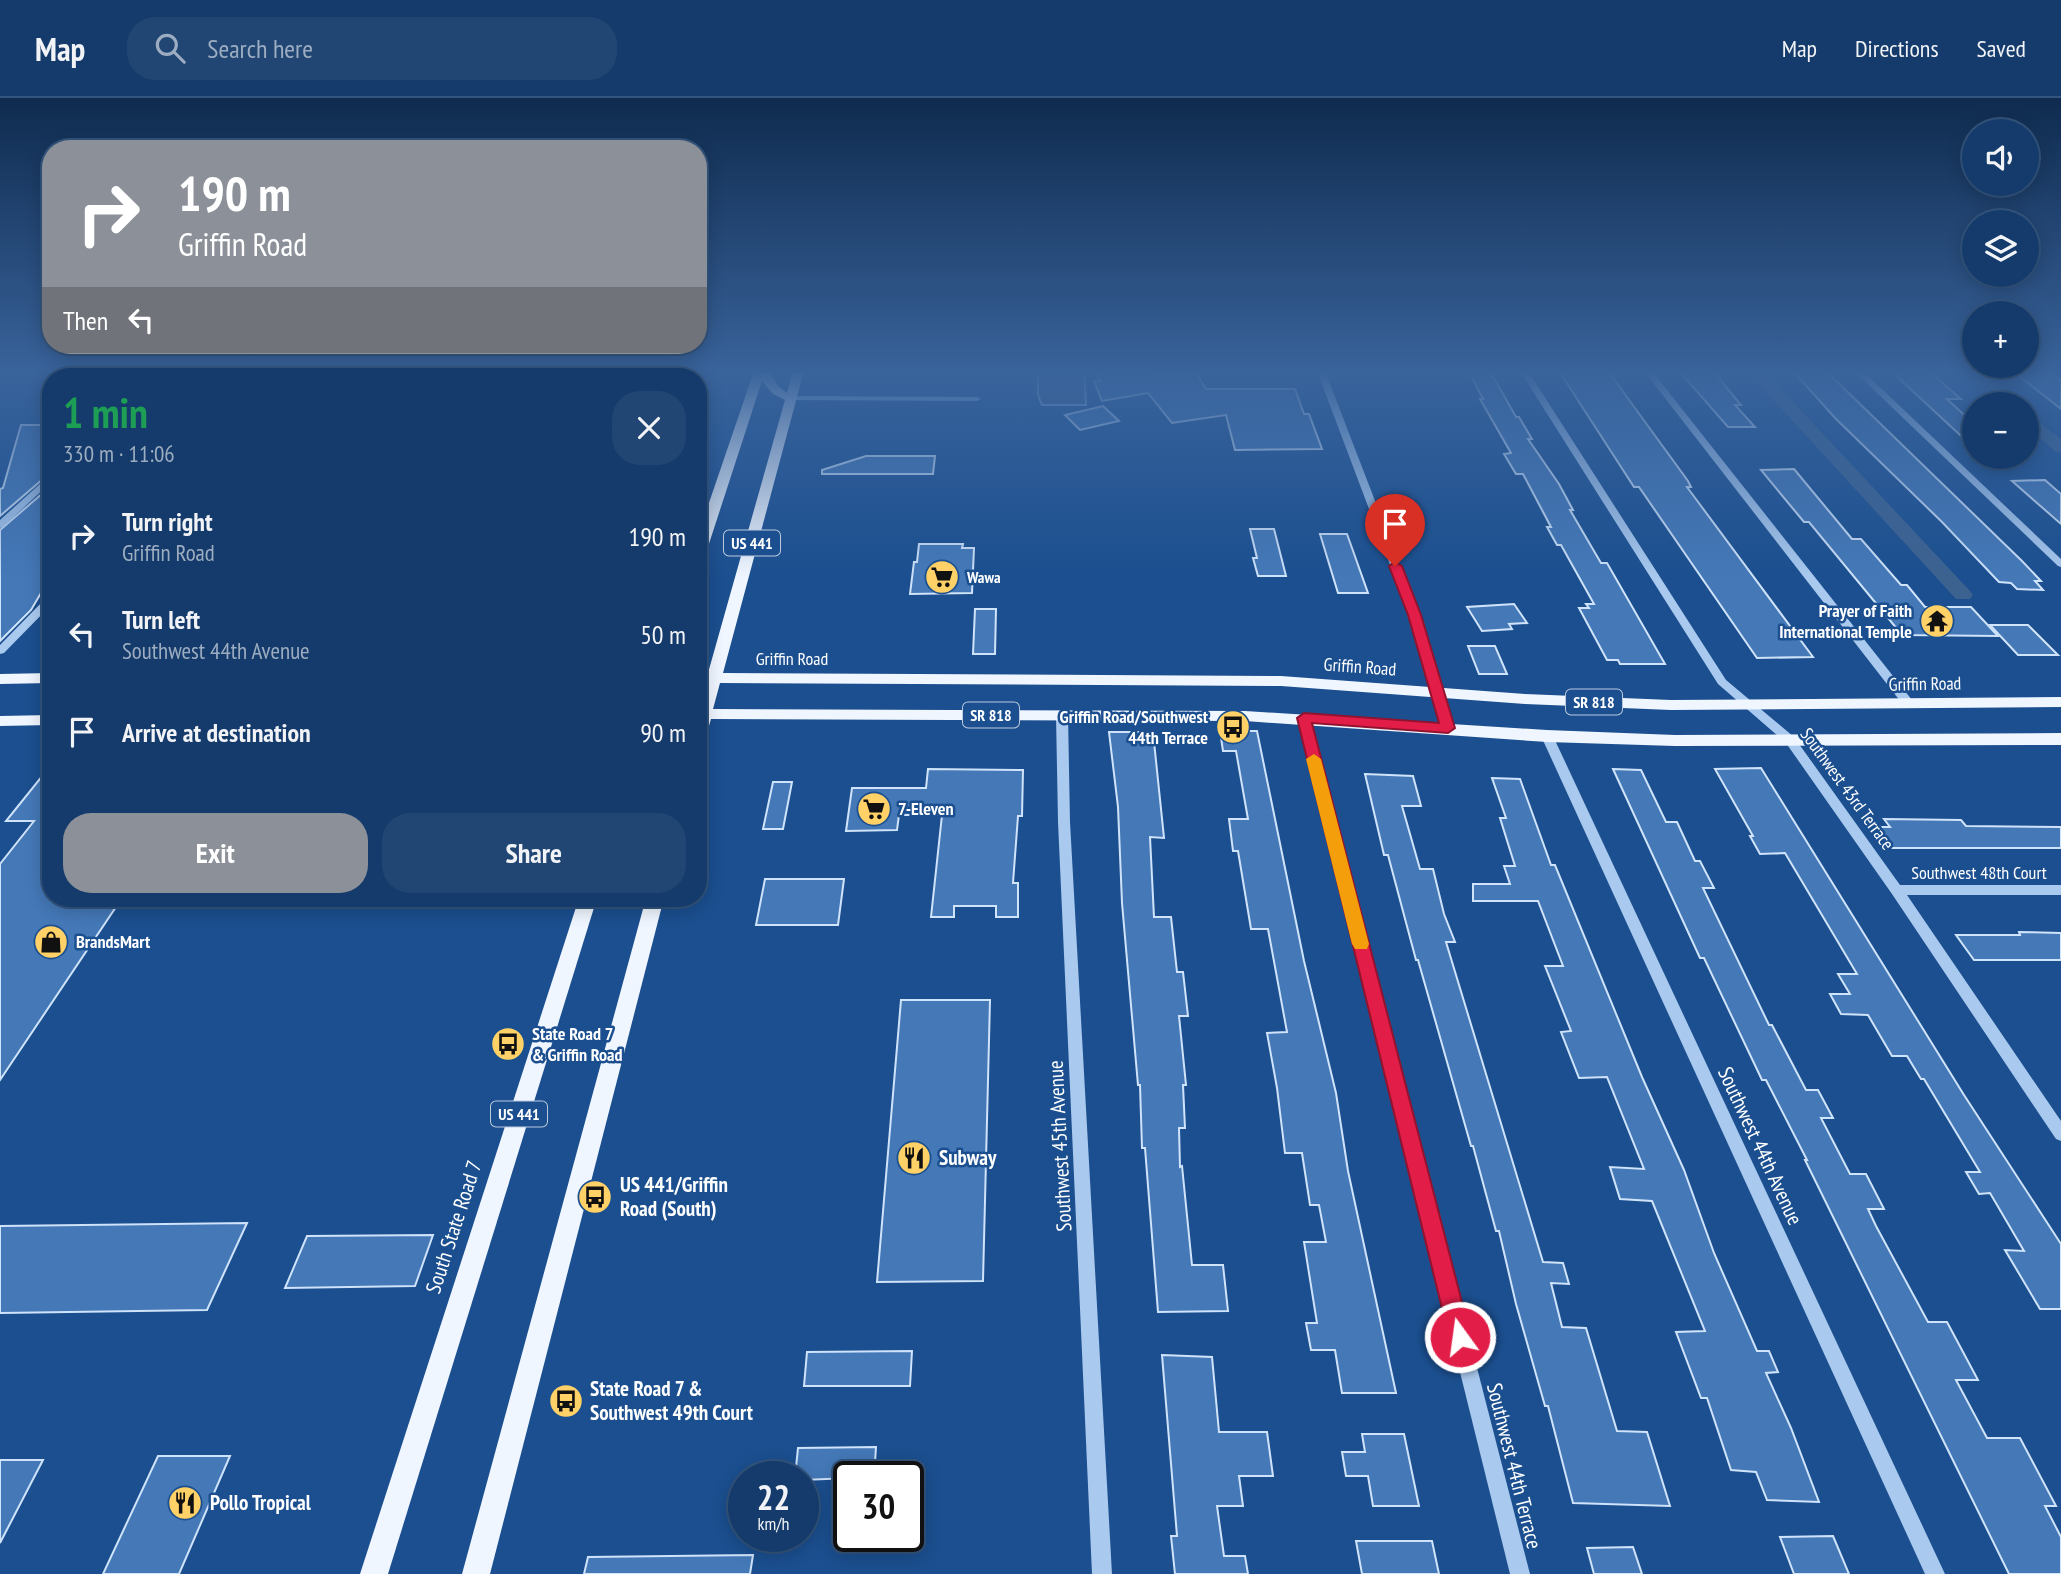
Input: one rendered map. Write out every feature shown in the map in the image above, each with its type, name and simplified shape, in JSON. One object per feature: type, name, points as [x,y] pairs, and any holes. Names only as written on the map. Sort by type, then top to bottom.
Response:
[{"type":"main road","name":"US 441","points":[[707,530],[738,440]]},
{"type":"main road","name":"US 441","points":[[707,675],[778,440]]},
{"type":"main road","points":[[0,679],[42,678]]},
{"type":"main road","name":"Griffin Road","points":[[707,678],[1281,681],[1596,702],[1751,706],[2061,702]]},
{"type":"main road","name":"SR 818","points":[[707,715],[1304,718],[1547,736],[1790,740],[2061,739]]},
{"type":"main road","points":[[0,720],[42,720]]},
{"type":"main road","name":"South State Road 7","points":[[374,1574],[585,907]]},
{"type":"main road","points":[[476,1574],[653,907]]},
{"type":"street","points":[[1347,440],[1414,615],[1448,728]]},
{"type":"street","name":"Southwest 43rd Terrace","points":[[1568,440],[1722,682],[1790,740],[1897,890],[2061,1134]]},
{"type":"street","points":[[1702,440],[1908,703]]},
{"type":"street","points":[[1930,440],[2061,564]]},
{"type":"street","points":[[0,525],[42,485]]},
{"type":"street","points":[[2044,548],[2061,547]]},
{"type":"street","points":[[0,651],[42,607]]},
{"type":"street","name":"Southwest 45th Avenue","points":[[1062,715],[1064,822],[1102,1574]]},
{"type":"street","name":"Southwest 44th Terrace","points":[[1304,718],[1520,1574]]},
{"type":"street","name":"Southwest 44th Avenue","points":[[1547,736],[1935,1574]]},
{"type":"street","name":"Southwest 48th Court","points":[[1897,890],[2061,890]]},
{"type":"building","points":[[17,440],[42,440],[42,480],[0,516],[0,489],[3,488]]},
{"type":"building","points":[[1232,440],[1319,440],[1322,449],[1235,450]]},
{"type":"building","points":[[1503,440],[1529,440],[1559,484],[1573,510],[1570,510],[1601,563],[1607,563],[1665,664],[1620,664],[1618,660],[1607,660],[1579,608],[1589,608],[1586,604],[1594,604],[1561,545],[1557,545],[1547,527],[1551,527],[1523,474],[1516,474],[1504,454],[1511,453]]},
{"type":"building","points":[[1604,440],[1658,440],[1691,487],[1687,487],[1813,657],[1757,658],[1639,487],[1634,487]]},
{"type":"building","points":[[1858,440],[1897,440],[2022,561],[2041,581],[2035,581],[2043,590],[2017,589],[2011,583],[1999,582]]},
{"type":"building","points":[[866,456],[935,456],[933,474],[822,474],[822,470]]},
{"type":"building","points":[[1794,469],[1852,539],[1861,539],[1901,585],[1907,585],[1925,607],[1971,607],[1998,636],[1902,635],[1809,522],[1804,522],[1761,470]]},
{"type":"building","points":[[2045,480],[2061,494],[2061,524],[2012,481]]},
{"type":"building","points":[[42,494],[42,591],[31,610],[0,641],[0,530]]},
{"type":"building","points":[[1250,529],[1274,529],[1286,576],[1258,576]]},
{"type":"building","points":[[1320,534],[1347,534],[1368,593],[1338,593]]},
{"type":"building","name":"Wawa","points":[[919,544],[963,544],[962,548],[974,548],[972,593],[910,594]]},
{"type":"building","points":[[1514,604],[1527,623],[1509,624],[1512,629],[1482,631],[1467,607]]},
{"type":"building","points":[[975,609],[996,609],[995,654],[973,654]]},
{"type":"building","points":[[1990,625],[2028,625],[2058,655],[2018,655]]},
{"type":"building","points":[[1468,646],[1495,646],[1507,674],[1479,674]]},
{"type":"building","points":[[1220,731],[1257,731],[1304,961],[1336,1093],[1348,1171],[1396,1393],[1342,1393],[1335,1350],[1311,1350],[1306,1323],[1317,1323],[1304,1242],[1326,1242],[1319,1205],[1310,1205],[1302,1153],[1285,1153],[1267,1033],[1287,1032],[1268,929],[1251,929],[1238,851],[1233,851],[1229,819],[1248,819],[1236,751],[1223,751]]},
{"type":"building","points":[[1109,732],[1153,732],[1164,838],[1150,837],[1154,917],[1171,917],[1177,972],[1183,972],[1188,1016],[1179,1016],[1186,1085],[1183,1085],[1185,1128],[1179,1128],[1180,1167],[1182,1166],[1192,1265],[1223,1265],[1228,1311],[1158,1312],[1122,903],[1118,807]]},
{"type":"building","points":[[1761,768],[1964,1095],[2061,1244],[2061,1309],[2040,1309],[2005,1250],[2024,1251],[1990,1193],[1979,1194],[1966,1172],[1980,1172],[1924,1079],[1921,1079],[1907,1056],[1892,1056],[1868,1015],[1841,1014],[1830,994],[1850,994],[1838,974],[1857,974],[1785,853],[1760,854],[1750,836],[1753,836],[1715,769]]},
{"type":"building","points":[[928,769],[1023,770],[1022,816],[1018,816],[1013,883],[1018,883],[1018,917],[996,917],[996,906],[954,906],[954,917],[931,917],[942,815],[899,815],[897,830],[846,831],[852,788],[926,788]]},
{"type":"building","points":[[1613,769],[1641,770],[1666,822],[1677,822],[1695,861],[1700,861],[1714,888],[1703,888],[1769,1025],[1772,1025],[1806,1090],[1818,1090],[1833,1118],[1821,1118],[1850,1174],[1866,1174],[1884,1209],[1868,1209],[1876,1226],[1928,1322],[1947,1322],[1978,1380],[1956,1380],[1987,1438],[2020,1438],[2056,1506],[2045,1506],[2061,1537],[2061,1574],[2009,1574],[1807,1160],[1766,1080],[1762,1080],[1704,958],[1700,958]]},
{"type":"building","points":[[1365,774],[1413,776],[1421,806],[1402,806],[1420,869],[1433,869],[1444,914],[1455,942],[1446,942],[1543,1262],[1563,1263],[1569,1284],[1551,1283],[1562,1327],[1586,1328],[1617,1431],[1647,1432],[1670,1506],[1573,1503],[1548,1406],[1545,1406],[1516,1304],[1499,1231],[1496,1231],[1388,855],[1384,855]]},
{"type":"building","points":[[42,776],[42,907],[116,907],[0,1080],[0,864],[34,821],[6,821]]},
{"type":"building","points":[[1492,778],[1520,779],[1551,865],[1555,865],[1642,1077],[1684,1170],[1714,1253],[1757,1351],[1769,1351],[1778,1372],[1766,1373],[1791,1428],[1819,1502],[1767,1500],[1756,1472],[1731,1470],[1707,1398],[1701,1398],[1676,1332],[1705,1331],[1652,1201],[1620,1199],[1610,1167],[1644,1169],[1607,1077],[1579,1078],[1561,1032],[1571,1031],[1545,966],[1563,966],[1538,901],[1473,901],[1473,884],[1510,884],[1504,866],[1515,866],[1500,818],[1506,818]]},
{"type":"building","points":[[773,782],[792,782],[783,829],[763,829]]},
{"type":"building","points":[[1884,819],[1961,820],[1966,826],[2061,827],[2061,848],[1892,848],[1877,827],[1890,827]]},
{"type":"building","points":[[765,879],[844,879],[838,925],[756,925]]},
{"type":"building","points":[[2019,932],[2061,933],[2061,960],[1974,960],[1956,935],[2020,935]]},
{"type":"building","points":[[901,1000],[990,1000],[983,1281],[877,1282]]},
{"type":"building","points":[[247,1223],[207,1310],[0,1313],[0,1226]]},
{"type":"building","points":[[433,1235],[415,1286],[285,1288],[307,1236]]},
{"type":"building","points":[[912,1351],[910,1386],[804,1386],[807,1352]]},
{"type":"building","points":[[1162,1355],[1212,1357],[1219,1432],[1267,1432],[1273,1476],[1239,1476],[1243,1506],[1217,1506],[1224,1556],[1245,1556],[1248,1574],[1175,1574],[1171,1536],[1177,1536]]},
{"type":"building","points":[[1362,1434],[1404,1434],[1419,1506],[1373,1506],[1368,1476],[1346,1476],[1342,1452],[1365,1452]]},
{"type":"building","points":[[876,1447],[875,1461],[833,1461],[833,1479],[819,1479],[819,1461],[797,1461],[798,1448]]},
{"type":"building","points":[[158,1456],[230,1456],[179,1574],[103,1574]]},
{"type":"building","points":[[0,1460],[43,1460],[0,1543]]},
{"type":"building","points":[[1833,1536],[1849,1574],[1794,1574],[1780,1537]]},
{"type":"building","points":[[1356,1541],[1432,1541],[1439,1574],[1362,1574]]},
{"type":"building","points":[[1633,1547],[1642,1574],[1594,1574],[1587,1548]]},
{"type":"building","points":[[753,1555],[750,1574],[584,1574],[588,1557]]},
{"type":"waterway","points":[[1819,440],[1963,595]]},
{"type":"waterway","points":[[2052,440],[2061,447]]},
{"type":"slow traffic","points":[[1314,759],[1361,944]]},
{"type":"place","name":"Wawa","points":[[942,577]]},
{"type":"place","name":"Prayer of Faith International Temple","points":[[1937,621]]},
{"type":"place","name":"Griffin Road/Southwest 44th Terrace","points":[[1233,727]]},
{"type":"place","name":"7-Eleven","points":[[874,809]]},
{"type":"place","name":"BrandsMart","points":[[51,942]]},
{"type":"place","name":"State Road 7 & Griffin Road","points":[[508,1044]]},
{"type":"place","name":"Subway","points":[[914,1158]]},
{"type":"place","name":"US 441/Griffin Road (South)","points":[[595,1197]]},
{"type":"place","name":"State Road 7 & Southwest 49th Court","points":[[566,1401]]},
{"type":"place","name":"Pollo Tropical","points":[[185,1503]]},
{"type":"route","points":[[1395,566],[1414,615],[1448,728],[1304,718],[1460,1337]]}]
